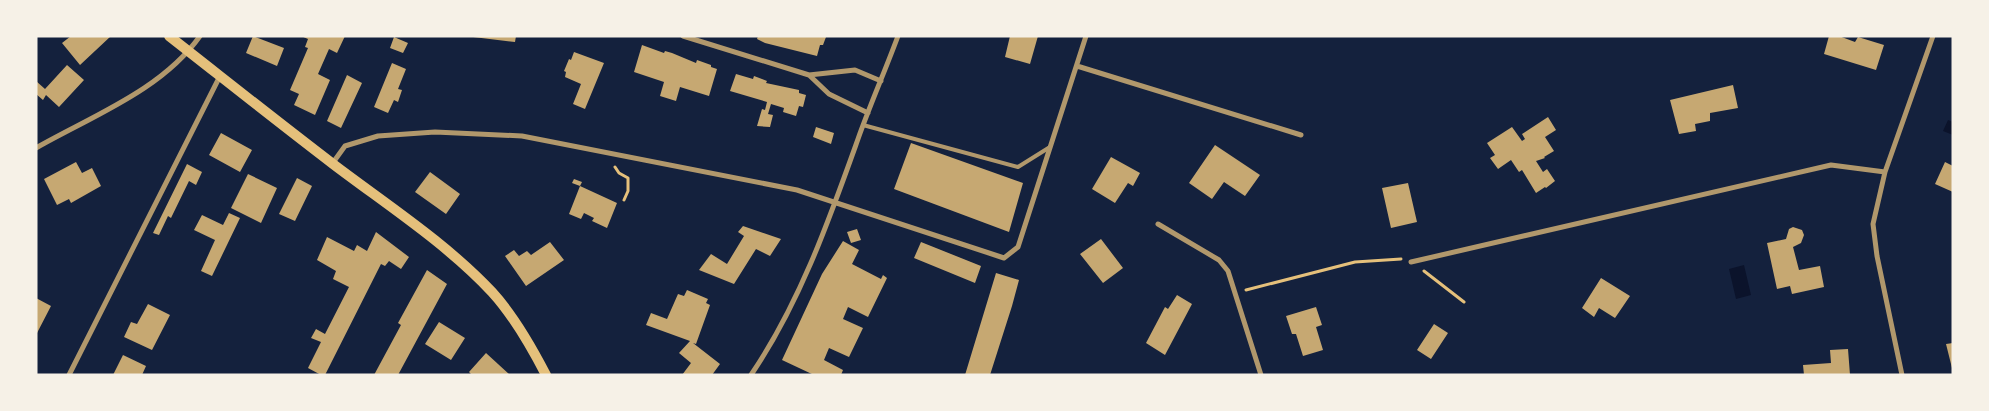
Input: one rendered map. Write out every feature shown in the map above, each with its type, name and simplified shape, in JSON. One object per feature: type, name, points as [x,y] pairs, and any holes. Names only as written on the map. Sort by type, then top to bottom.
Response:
[{"type":"main road","points":[[169,36],[332,164],[411,222],[492,293],[516,324],[546,375]]},
{"type":"street","points":[[36,148],[141,91],[189,52],[200,36]]},
{"type":"street","points":[[683,36],[809,75],[855,70],[881,80]]},
{"type":"street","points":[[751,375],[765,354],[802,283],[835,203],[863,124],[898,36]]},
{"type":"street","points":[[332,164],[345,146],[378,136],[435,132],[522,136],[798,190],[1004,258],[1018,247],[1086,36]]},
{"type":"street","points":[[1902,375],[1877,256],[1873,224],[1885,172],[1933,36]]},
{"type":"street","points":[[1077,66],[1302,135]]},
{"type":"street","points":[[809,75],[829,94],[868,113]]},
{"type":"street","points":[[69,375],[220,76]]},
{"type":"street","points":[[1411,262],[1831,165],[1885,172]]},
{"type":"street","points":[[1158,224],[1219,260],[1228,271],[1261,375]]},
{"type":"lane","points":[[863,124],[1018,167],[1052,146]]},
{"type":"path","points":[[612,163],[619,173],[628,178],[628,191],[624,200]]},
{"type":"path","points":[[1236,293],[1355,262],[1400,258],[1411,262],[1464,302]]},
{"type":"water","points":[[1948,120],[1953,122],[1953,135],[1943,131]]},
{"type":"water","points":[[1744,265],[1751,295],[1736,299],[1729,269]]},
{"type":"building","points":[[71,36],[111,36],[80,65],[62,43]]},
{"type":"building","points":[[253,36],[284,48],[277,66],[246,53]]},
{"type":"building","points":[[301,36],[345,36],[337,53],[329,49],[318,74],[330,80],[315,115],[294,105],[299,94],[290,90],[308,48],[305,47],[308,39]]},
{"type":"building","points":[[465,36],[516,36],[515,42]]},
{"type":"building","points":[[758,36],[826,37],[823,45],[820,45],[817,56],[765,43],[757,39]]},
{"type":"building","points":[[1010,36],[1038,36],[1030,64],[1005,57]]},
{"type":"building","points":[[1829,36],[1839,36],[1855,42],[1858,37],[1884,45],[1876,70],[1824,54]]},
{"type":"building","points":[[394,37],[408,43],[403,53],[390,48]]},
{"type":"building","points":[[642,45],[664,53],[665,51],[672,53],[696,63],[697,60],[717,69],[709,96],[680,87],[676,101],[660,96],[664,82],[634,72]]},
{"type":"building","points":[[574,52],[604,63],[585,109],[573,104],[581,84],[565,77],[566,72],[564,71]]},
{"type":"building","points":[[392,63],[406,69],[398,89],[402,90],[398,102],[394,100],[388,113],[374,107]]},
{"type":"building","points":[[67,65],[84,80],[59,107],[46,95],[43,100],[36,94],[36,81],[45,89]]},
{"type":"building","points":[[736,74],[753,79],[754,76],[767,81],[766,83],[799,90],[799,93],[806,95],[803,107],[799,106],[796,116],[783,112],[784,108],[771,104],[768,114],[773,115],[770,127],[757,126],[762,109],[765,110],[767,102],[730,91]]},
{"type":"building","points":[[347,75],[362,83],[341,128],[327,121]]},
{"type":"building","points":[[1733,85],[1738,108],[1710,113],[1710,121],[1695,124],[1696,131],[1679,134],[1670,100]]},
{"type":"building","points":[[1548,117],[1556,130],[1545,137],[1554,151],[1545,158],[1536,161],[1543,172],[1547,169],[1555,181],[1536,193],[1522,170],[1519,172],[1511,160],[1498,169],[1490,158],[1495,155],[1487,143],[1512,127],[1522,141],[1525,139],[1522,134]]},
{"type":"building","points":[[816,127],[834,133],[831,144],[813,137]]},
{"type":"building","points":[[221,133],[252,150],[240,172],[209,155]]},
{"type":"building","points":[[911,143],[1023,183],[1009,232],[894,189]]},
{"type":"building","points":[[1215,145],[1260,175],[1245,196],[1224,182],[1212,199],[1189,183]]},
{"type":"building","points":[[1111,157],[1140,173],[1133,186],[1128,183],[1115,203],[1092,189]]},
{"type":"building","points":[[76,162],[82,173],[92,168],[101,186],[71,203],[69,199],[57,205],[44,179]]},
{"type":"building","points":[[1945,162],[1953,166],[1953,192],[1935,184]]},
{"type":"building","points":[[187,164],[202,172],[196,185],[189,181],[171,218],[168,216],[159,235],[153,233]]},
{"type":"building","points":[[430,172],[460,194],[446,214],[415,192]]},
{"type":"building","points":[[248,174],[277,188],[261,223],[231,208]]},
{"type":"building","points":[[297,178],[312,186],[295,221],[279,214]]},
{"type":"building","points":[[574,179],[582,182],[580,186],[572,183]]},
{"type":"building","points":[[1408,183],[1417,222],[1391,228],[1382,188]]},
{"type":"building","points":[[580,186],[617,203],[607,228],[592,221],[594,218],[584,213],[581,219],[569,214]]},
{"type":"building","points":[[229,213],[240,218],[212,276],[201,271],[215,240],[194,230],[202,215],[223,225]]},
{"type":"building","points":[[743,226],[781,239],[770,256],[756,249],[734,284],[699,270],[711,254],[727,264],[744,236],[738,232]]},
{"type":"building","points":[[1793,227],[1802,230],[1804,235],[1801,243],[1793,247],[1799,270],[1820,266],[1824,287],[1792,294],[1790,286],[1777,289],[1767,243],[1786,239],[1789,229]]},
{"type":"building","points":[[857,229],[861,240],[851,243],[847,232]]},
{"type":"building","points":[[376,232],[409,257],[401,269],[389,261],[385,266],[381,264],[325,375],[321,375],[308,368],[321,342],[311,338],[316,329],[325,334],[349,287],[333,279],[336,271],[317,260],[327,237],[354,251],[357,245],[367,251]]},
{"type":"building","points":[[1101,239],[1123,268],[1103,283],[1080,254]]},
{"type":"building","points":[[843,241],[859,250],[852,264],[881,279],[883,275],[887,278],[868,317],[848,307],[843,319],[863,328],[849,357],[829,348],[824,360],[843,370],[841,375],[814,375],[782,360],[822,274]]},
{"type":"building","points":[[550,242],[564,260],[526,286],[505,256],[514,250],[519,256],[527,251],[531,255]]},
{"type":"building","points":[[921,242],[981,266],[975,283],[914,258]]},
{"type":"building","points":[[427,270],[447,284],[398,375],[374,375],[401,325],[398,323]]},
{"type":"building","points":[[996,273],[1019,280],[1012,306],[990,375],[965,375]]},
{"type":"building","points":[[1601,278],[1630,296],[1615,318],[1599,308],[1594,317],[1582,308]]},
{"type":"building","points":[[687,290],[708,299],[706,303],[710,305],[696,344],[693,343],[720,364],[712,375],[682,375],[691,363],[679,353],[690,341],[646,325],[651,313],[667,319],[678,294],[684,296]]},
{"type":"building","points":[[1177,295],[1192,304],[1165,355],[1146,343],[1165,307],[1168,309]]},
{"type":"building","points":[[36,298],[51,306],[36,335]]},
{"type":"building","points":[[148,304],[170,315],[152,350],[124,337],[131,322],[137,324]]},
{"type":"building","points":[[1316,307],[1322,325],[1316,327],[1323,350],[1303,356],[1296,334],[1292,334],[1286,316]]},
{"type":"building","points":[[439,322],[465,338],[451,360],[425,344]]},
{"type":"building","points":[[1434,324],[1448,333],[1431,359],[1417,350]]},
{"type":"building","points":[[1953,343],[1953,368],[1952,368],[1946,344]]},
{"type":"building","points":[[1848,349],[1850,375],[1804,375],[1803,365],[1831,363],[1830,350]]},
{"type":"building","points":[[486,353],[510,375],[472,375],[469,372]]},
{"type":"building","points":[[123,355],[146,366],[142,375],[113,375]]}]
